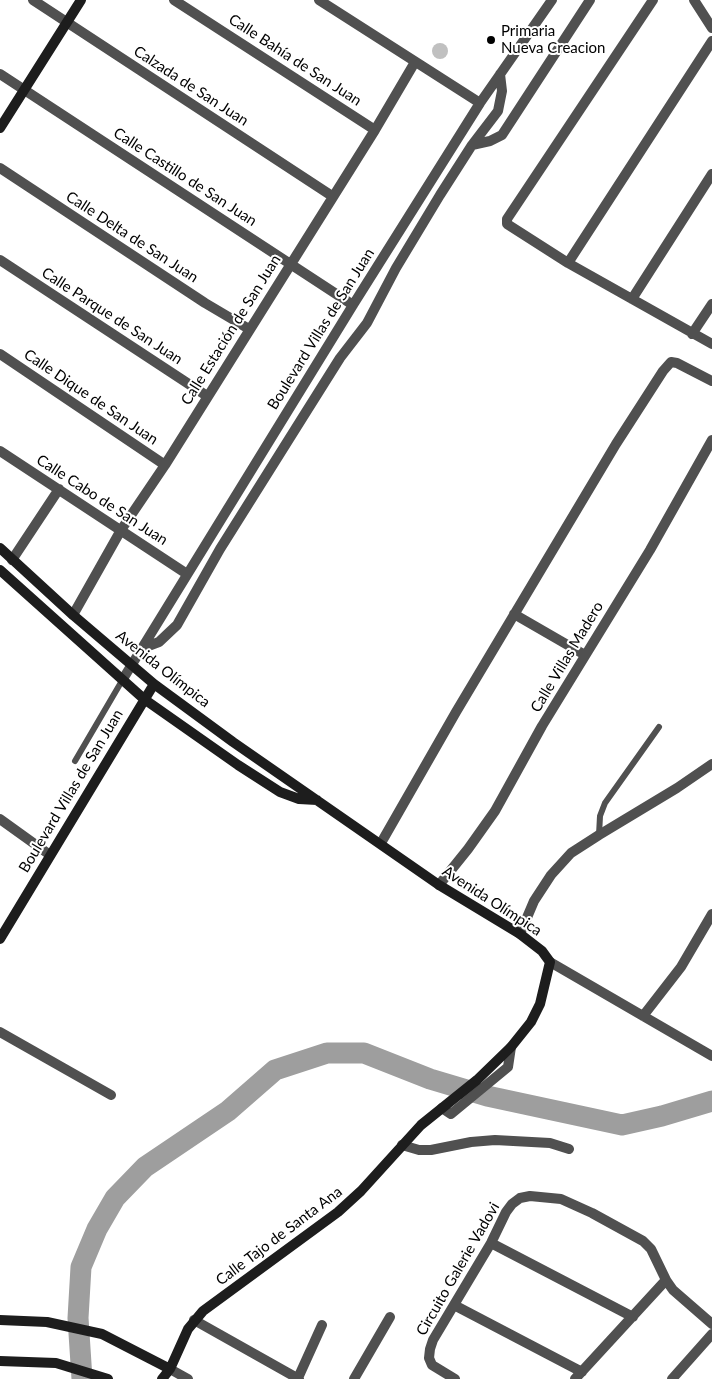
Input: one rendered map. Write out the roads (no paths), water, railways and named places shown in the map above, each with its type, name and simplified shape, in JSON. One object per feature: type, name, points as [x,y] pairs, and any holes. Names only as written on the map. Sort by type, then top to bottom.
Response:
[{"type":"street","name":"Calzada de San Juan","points":[[33,0],[332,196]]},
{"type":"street","points":[[0,128],[81,0]]},
{"type":"street","name":"Calle Bahía de San Juan","points":[[174,0],[375,130]]},
{"type":"street","points":[[319,0],[480,104]]},
{"type":"street","name":"Boulevard Villas de San Juan","points":[[123,679],[480,104],[552,0]]},
{"type":"street","points":[[472,145],[490,141],[502,135],[590,0]]},
{"type":"street","points":[[653,0],[507,219],[507,224],[568,263],[712,344]]},
{"type":"street","points":[[694,0],[712,28]]},
{"type":"street","points":[[568,263],[712,41]]},
{"type":"street","name":"Calle Estación de San Juan","points":[[74,615],[121,530],[165,464],[375,130],[415,62]]},
{"type":"street","name":"Calle Castillo de San Juan","points":[[0,74],[354,305]]},
{"type":"street","points":[[143,648],[159,642],[177,626],[225,541],[340,358],[366,323],[396,268],[472,145],[498,111],[502,91],[500,74]]},
{"type":"street","name":"Calle Delta de San Juan","points":[[0,168],[205,303],[249,329]]},
{"type":"street","points":[[632,299],[712,174]]},
{"type":"street","name":"Calle Parque de San Juan","points":[[0,260],[207,396]]},
{"type":"street","points":[[692,334],[712,304]]},
{"type":"street","name":"Calle Dique de San Juan","points":[[0,354],[165,464]]},
{"type":"street","points":[[380,843],[616,444],[667,366],[671,362],[677,363],[712,381]]},
{"type":"street","name":"Calle Villas Madero","points":[[439,885],[495,811],[542,726],[650,550],[712,440]]},
{"type":"street","name":"Calle Cabo de San Juan","points":[[0,451],[187,574]]},
{"type":"street","points":[[12,560],[59,489]]},
{"type":"street","name":"Avenida Olímpica","points":[[0,548],[154,684],[439,885],[520,934],[542,951],[550,962]]},
{"type":"street","name":"Avenida Olímpica","points":[[0,570],[144,699],[245,770],[280,792],[299,799],[317,800]]},
{"type":"street","points":[[514,614],[585,656]]},
{"type":"street","name":"Boulevard Villas de San Juan","points":[[0,939],[154,684]]},
{"type":"street","points":[[520,934],[534,901],[551,875],[571,853],[677,788],[712,764]]},
{"type":"street","points":[[0,819],[50,855]]},
{"type":"street","points":[[643,1016],[681,967],[712,914]]},
{"type":"street","points":[[550,962],[712,1056]]},
{"type":"street","name":"Calle Tajo de Santa Ana","points":[[162,1379],[170,1369],[182,1340],[194,1320],[338,1212],[361,1191],[421,1125],[447,1111],[511,1048],[531,1022],[540,1004],[550,962]]},
{"type":"street","points":[[0,1032],[110,1095]]},
{"type":"street","points":[[447,1111],[508,1067],[511,1048]]},
{"type":"street","points":[[402,1145],[419,1150],[431,1150],[471,1142],[495,1140],[550,1143],[569,1149]]},
{"type":"street","name":"Circuito Galerie Vadovi","points":[[455,1379],[432,1365],[429,1358],[433,1340],[506,1212],[520,1198],[530,1196],[561,1199],[592,1213],[643,1241],[651,1249],[672,1290],[712,1324]]},
{"type":"street","points":[[490,1243],[633,1317]]},
{"type":"street","points":[[454,1305],[579,1375],[666,1280]]},
{"type":"street","points":[[354,1379],[390,1317]]},
{"type":"street","points":[[0,1320],[47,1322],[102,1334],[188,1379]]},
{"type":"street","points":[[194,1320],[299,1379],[322,1325]]},
{"type":"street","points":[[672,1379],[712,1334]]},
{"type":"street","points":[[0,1361],[56,1363],[108,1379]]},
{"type":"lane","points":[[75,761],[123,679]]},
{"type":"lane","points":[[599,835],[600,816],[605,804],[658,727]]},
{"type":"waterway","points":[[82,1379],[78,1318],[81,1267],[97,1229],[115,1198],[145,1167],[228,1111],[275,1070],[327,1053],[364,1053],[430,1079],[487,1096],[622,1125],[662,1116],[712,1101]]},
{"type":"place","name":"Primaria Nueva Creacion","points":[[491,40]]}]
